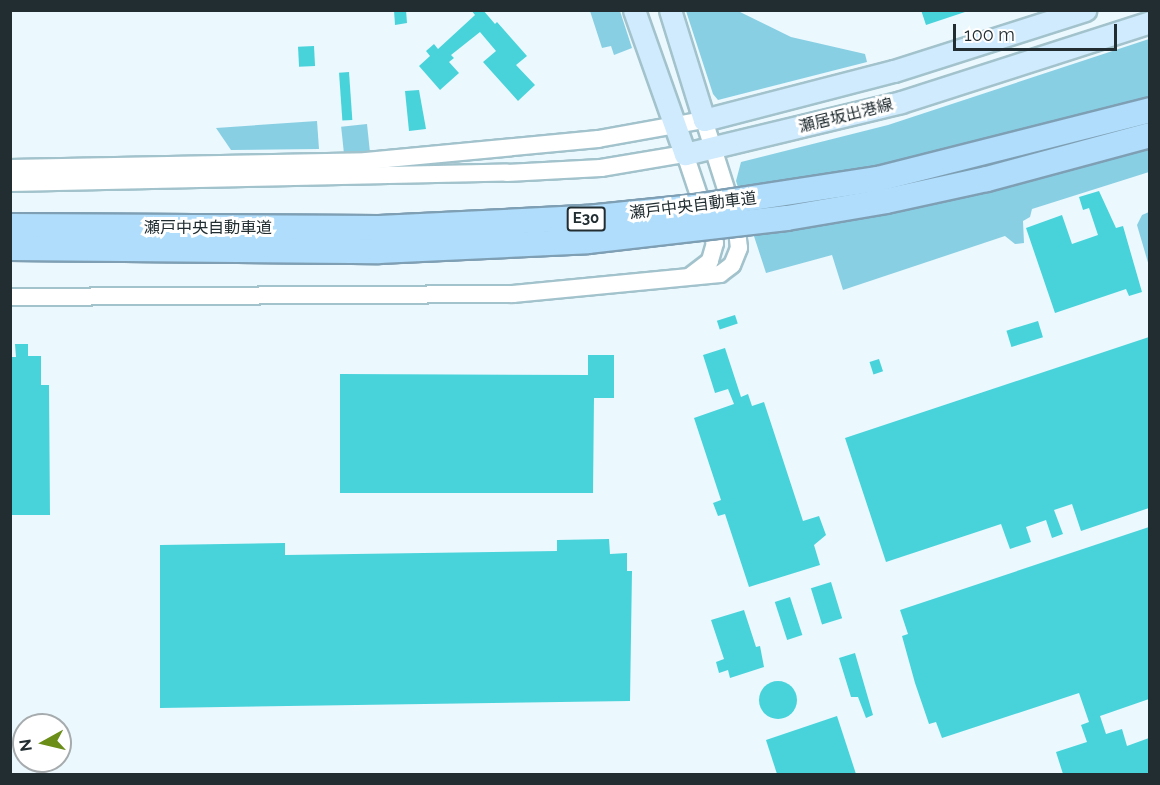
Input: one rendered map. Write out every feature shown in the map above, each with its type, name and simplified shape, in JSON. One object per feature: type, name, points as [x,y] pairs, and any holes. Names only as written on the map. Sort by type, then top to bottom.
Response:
[{"type":"highway","name":"瀬戸中央自動車道","points":[[10,226],[379,228],[622,215],[878,179],[1149,110]]},
{"type":"highway","name":"瀬戸中央自動車道","points":[[10,248],[379,251],[588,241],[787,218],[886,201],[987,179],[1149,135]]},
{"type":"main road","points":[[634,10],[685,154]]},
{"type":"main road","points":[[669,10],[704,120]]},
{"type":"main road","name":"瀬居坂出港線","points":[[704,120],[894,71],[1085,10]]},
{"type":"main road","name":"瀬居坂出港線","points":[[685,154],[901,102],[1149,22]]},
{"type":"street","points":[[10,168],[366,160],[598,139],[704,120],[736,220],[739,249],[727,271],[687,278],[592,288],[424,297],[10,297]]},
{"type":"street","points":[[10,183],[507,173],[601,168],[685,154],[715,243],[704,268],[687,278]]},
{"type":"shaded area","points":[[590,11],[620,11],[632,48],[614,55],[611,46],[602,48]]},
{"type":"shaded area","points":[[686,11],[738,11],[791,37],[865,54],[867,62],[718,100],[713,94]]},
{"type":"shaded area","points":[[1149,39],[1149,172],[1032,209],[1030,217],[1023,221],[1024,243],[1015,244],[1005,236],[843,290],[832,255],[766,273],[736,181],[741,162],[888,125]]},
{"type":"shaded area","points":[[317,121],[319,149],[231,150],[216,128]]},
{"type":"shaded area","points":[[367,124],[370,152],[344,155],[341,127]]},
{"type":"shaded area","points":[[1150,212],[1149,266],[1137,225],[1142,215]]},
{"type":"building","points":[[394,10],[406,10],[407,23],[395,25]]},
{"type":"building","points":[[471,10],[483,10],[495,24],[497,22],[527,56],[516,65],[535,85],[518,101],[483,62],[496,51],[480,32],[451,55],[454,58],[449,62],[459,73],[440,90],[419,66],[430,56],[426,51],[434,44],[438,49],[475,15]]},
{"type":"building","points":[[921,10],[965,10],[965,12],[926,25]]},
{"type":"building","points":[[314,46],[315,66],[299,67],[298,47]]},
{"type":"building","points":[[349,72],[352,120],[342,121],[339,73]]},
{"type":"building","points":[[419,90],[426,129],[409,131],[405,91]]},
{"type":"building","points":[[1099,191],[1116,228],[1123,226],[1142,292],[1129,296],[1126,289],[1055,313],[1026,228],[1062,215],[1072,244],[1098,235],[1089,208],[1083,210],[1079,197]]},
{"type":"building","points":[[735,315],[738,324],[720,329],[717,321]]},
{"type":"building","points":[[1038,321],[1043,337],[1011,347],[1006,331]]},
{"type":"building","points":[[1149,337],[1149,508],[1081,531],[1072,504],[1054,510],[1063,534],[1052,538],[1046,520],[1026,527],[1031,542],[1010,549],[1001,524],[886,562],[845,438]]},
{"type":"building","points":[[15,344],[28,344],[28,356],[41,356],[41,385],[49,385],[50,515],[10,515],[10,357],[16,357]]},
{"type":"building","points":[[725,348],[741,397],[748,394],[752,406],[764,402],[803,521],[819,516],[826,535],[814,545],[820,565],[749,587],[725,514],[718,516],[713,503],[721,500],[694,418],[734,404],[728,389],[715,393],[703,355]]},
{"type":"building","points":[[588,355],[614,355],[614,398],[594,398],[593,493],[340,493],[340,374],[588,375]]},
{"type":"building","points":[[879,359],[883,371],[874,374],[869,362]]},
{"type":"building","points":[[1149,527],[1149,699],[1100,716],[1106,734],[1122,729],[1127,746],[1149,738],[1149,774],[1063,774],[1056,752],[1087,742],[1081,725],[1089,722],[1079,693],[942,738],[936,722],[929,724],[915,683],[902,636],[908,634],[900,610]]},
{"type":"building","points":[[609,539],[610,554],[627,553],[627,571],[632,571],[630,701],[160,708],[160,545],[285,543],[285,555],[557,551],[557,540]]},
{"type":"building","points":[[831,582],[842,618],[822,624],[811,588]]},
{"type":"building","points":[[790,597],[802,635],[787,640],[775,602]]},
{"type":"building","points":[[744,610],[756,647],[760,646],[764,667],[730,678],[728,670],[719,673],[716,662],[724,659],[711,620]]},
{"type":"building","points":[[855,653],[873,715],[866,718],[858,697],[851,697],[839,658]]},
{"type":"building","points":[[778,681],[785,682],[791,687],[796,693],[796,707],[791,713],[785,718],[778,719],[771,718],[765,713],[760,707],[759,700],[760,693],[765,687],[771,682]]},
{"type":"building","points":[[837,716],[856,774],[777,774],[766,740]]},
{"type":"railway","points":[[10,234],[379,237],[590,228],[881,188],[982,166],[1150,120]]}]
